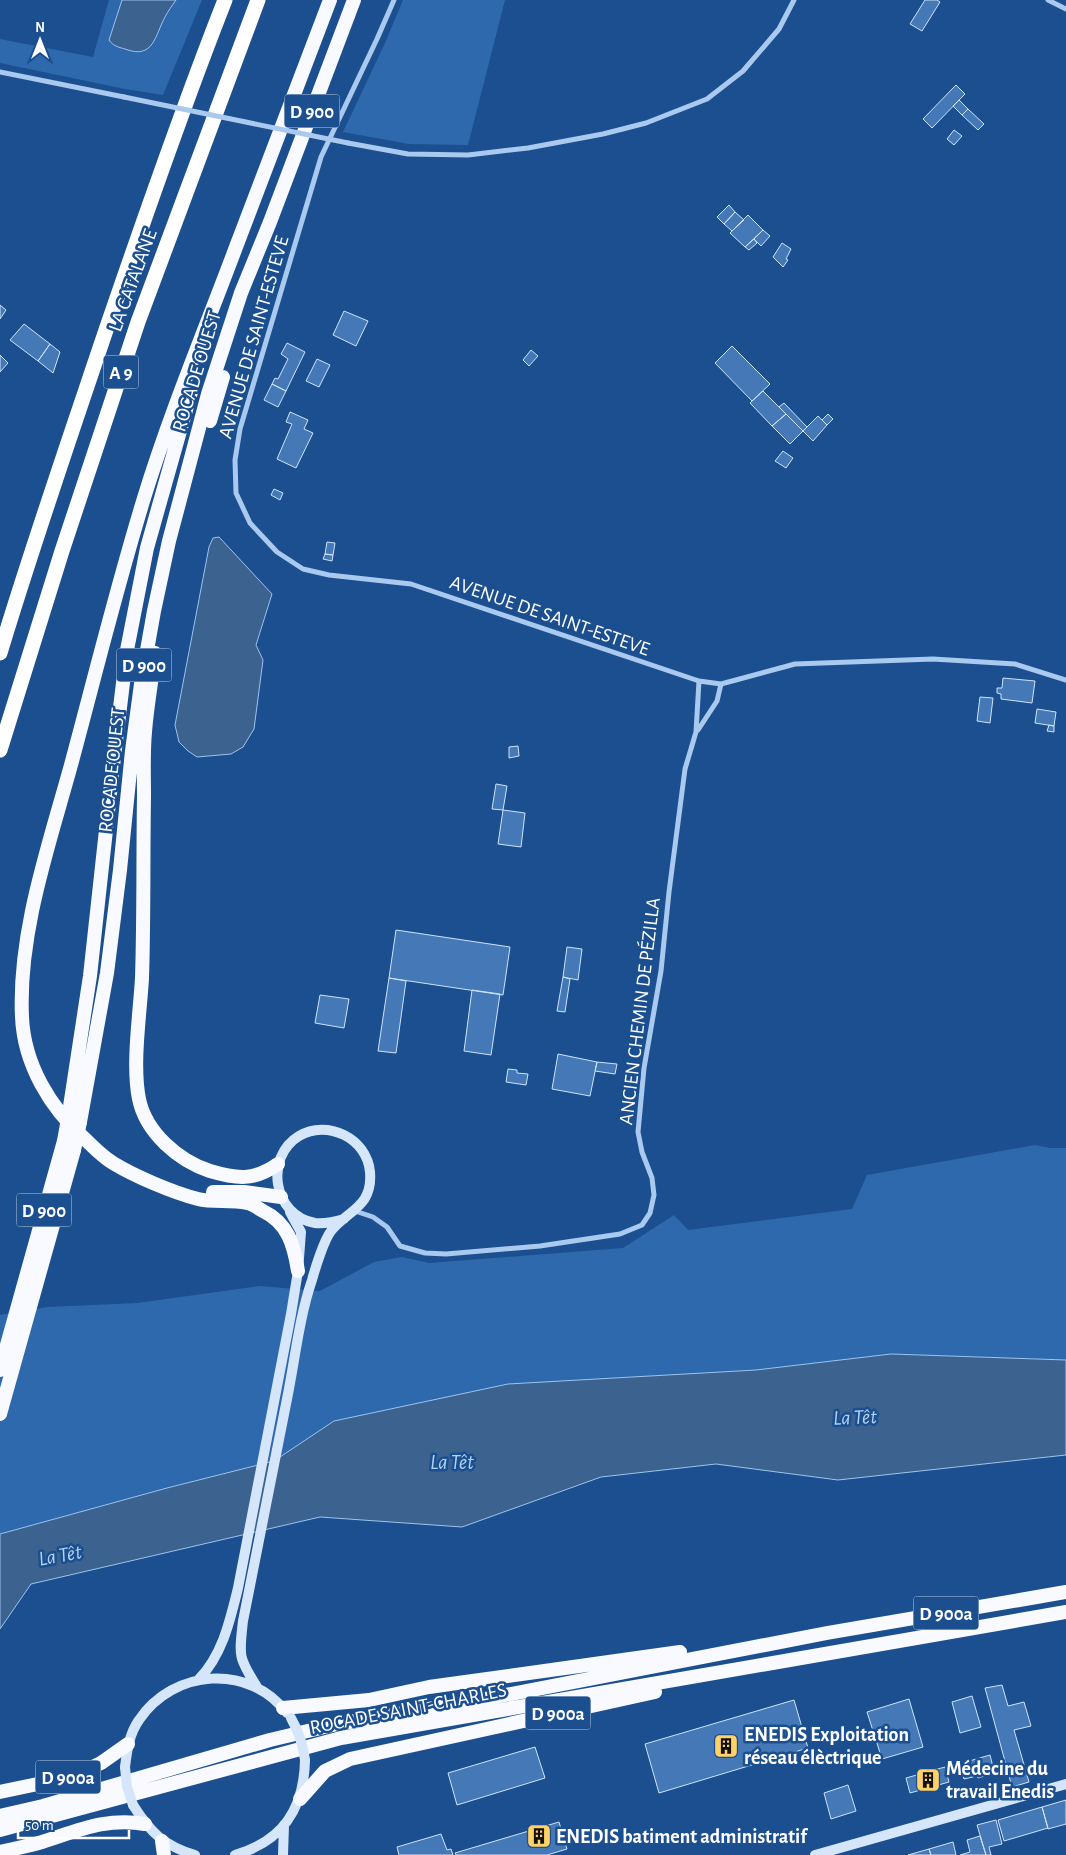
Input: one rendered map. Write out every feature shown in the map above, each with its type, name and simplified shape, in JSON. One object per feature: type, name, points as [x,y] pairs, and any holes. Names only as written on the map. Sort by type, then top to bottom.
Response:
[{"type":"highway","name":"LA CATALANE","points":[[0,653],[35,539],[137,240],[194,77],[225,0]]},
{"type":"highway","name":"LA CATALANE","points":[[0,750],[62,551],[138,322],[258,0]]},
{"type":"highway","name":"ROCADE OUEST","points":[[75,1118],[121,695],[127,650],[146,548],[182,418],[239,239],[330,0]]},
{"type":"highway","name":"ROCADE OUEST","points":[[0,1370],[30,1281],[69,1146],[107,973],[141,684],[169,541],[208,394],[241,293],[270,222],[354,0]]},
{"type":"highway","points":[[270,222],[180,526],[157,641],[145,732],[142,977],[137,1072],[139,1100],[145,1115],[159,1138],[178,1155],[200,1168],[223,1175],[246,1178],[265,1173],[278,1164]]},
{"type":"highway","points":[[239,239],[178,401],[145,496],[111,613],[28,924],[22,978],[22,1020],[30,1056],[38,1079],[47,1096],[82,1137],[112,1162],[149,1180],[199,1199],[248,1203],[270,1214],[286,1229],[295,1249],[298,1271]]},
{"type":"highway","points":[[149,1180],[177,1189],[202,1192],[244,1192],[284,1202]]},
{"type":"highway","name":"ROCADE OUEST","points":[[0,1414],[30,1281]]},
{"type":"highway","name":"D 900a","points":[[287,1713],[369,1700],[428,1688],[827,1633],[1066,1592]]},
{"type":"highway","name":"D 900a","points":[[300,1798],[324,1771],[350,1759],[829,1653],[1066,1612]]},
{"type":"highway","name":"ROCADE SAINT-CHARLES","points":[[0,1816],[43,1806],[270,1740],[337,1724],[459,1704],[827,1633]]},
{"type":"highway","name":"ROCADE SAINT-CHARLES","points":[[0,1830],[341,1738],[829,1653]]},
{"type":"highway","name":"D 900a","points":[[0,1792],[71,1776],[102,1763],[128,1744]]},
{"type":"highway","name":"D 900a","points":[[0,1852],[39,1843],[105,1822],[131,1821],[145,1824]]},
{"type":"main road","points":[[199,1679],[209,1669],[218,1652],[227,1631],[238,1588],[298,1271],[301,1232],[284,1202],[276,1180],[278,1164],[282,1153],[298,1136],[320,1130],[338,1132],[353,1140],[365,1154],[370,1171],[369,1189],[355,1211],[330,1232],[308,1292],[243,1621],[240,1652],[244,1666],[257,1688]]},
{"type":"main road","points":[[284,1202],[299,1217],[313,1222],[329,1223],[344,1219]]},
{"type":"main road","points":[[195,1855],[163,1848],[133,1805],[127,1787],[125,1767],[128,1744],[138,1721],[154,1701],[175,1687],[199,1679],[219,1677],[239,1680],[271,1696],[287,1713],[301,1738],[305,1760],[305,1780],[294,1813],[269,1840],[250,1850],[234,1855]]},
{"type":"main road","points":[[815,1855],[1066,1784]]},
{"type":"main road","points":[[283,1855],[284,1826]]},
{"type":"street","name":"AVENUE DE SAINT-ESTEVE","points":[[394,0],[378,39],[321,157],[240,429],[235,460],[236,493],[250,523],[277,552],[303,569],[329,575],[411,584],[699,681],[721,684]]},
{"type":"street","points":[[0,72],[348,144],[408,154],[468,155],[528,148],[603,134],[646,123],[707,99],[743,71],[779,29],[794,0]]},
{"type":"street","points":[[1048,0],[1066,9]]},
{"type":"street","points":[[721,684],[795,664],[934,659],[1015,664],[1066,680]]},
{"type":"street","name":"ANCIEN CHEMIN DE PÉZILLA","points":[[355,1211],[373,1217],[387,1227],[400,1246],[424,1253],[446,1254],[540,1246],[620,1234],[642,1225],[650,1213],[654,1195],[652,1178],[642,1152],[638,1132],[644,1068],[661,971],[685,769],[696,732],[699,681]]},
{"type":"street","name":"ANCIEN CHEMIN DE PÉZILLA","points":[[696,732],[718,701],[721,684]]},
{"type":"shaded area","points":[[109,0],[202,0],[163,95],[0,63],[0,39],[93,57]]},
{"type":"shaded area","points":[[403,0],[505,0],[468,145],[409,144],[343,132]]},
{"type":"shaded area","points":[[1035,1145],[1050,1148],[1066,1148],[1066,1360],[891,1354],[334,1421],[274,1461],[0,1534],[0,1315],[48,1307],[137,1303],[259,1286],[320,1291],[374,1262],[402,1257],[429,1263],[623,1248],[674,1215],[688,1230],[852,1209],[867,1175]]},
{"type":"water","points":[[122,0],[176,0],[166,15],[152,44],[142,51],[135,52],[118,47],[109,40]]},
{"type":"water","points":[[219,537],[272,594],[256,645],[263,660],[254,729],[243,747],[231,754],[197,757],[179,742],[175,725],[209,547],[213,538]]},
{"type":"water","name":"La Têt","points":[[891,1354],[1066,1360],[1066,1455],[838,1480],[716,1464],[601,1477],[462,1527],[320,1517],[31,1584],[0,1629],[0,1534],[274,1461],[334,1421],[508,1384],[756,1370]]},
{"type":"building","points":[[925,0],[937,0],[940,2],[922,31],[910,24]]},
{"type":"building","points":[[956,85],[965,94],[932,128],[923,119]]},
{"type":"building","points":[[959,100],[968,109],[962,115],[953,106]]},
{"type":"building","points":[[968,109],[984,124],[978,130],[962,115]]},
{"type":"building","points":[[954,130],[962,136],[954,145],[947,139]]},
{"type":"building","points":[[729,205],[735,212],[724,224],[717,217]]},
{"type":"building","points":[[735,212],[744,220],[732,231],[724,224]]},
{"type":"building","points":[[748,215],[763,230],[745,247],[730,233]]},
{"type":"building","points":[[763,230],[770,236],[761,246],[754,239]]},
{"type":"building","points":[[754,239],[757,243],[749,250],[745,247]]},
{"type":"building","points":[[782,243],[791,249],[786,259],[788,260],[783,267],[773,257]]},
{"type":"building","points":[[0,305],[6,310],[0,319]]},
{"type":"building","points":[[344,311],[368,321],[356,346],[333,335]]},
{"type":"building","points":[[24,324],[50,344],[38,361],[10,340]]},
{"type":"building","points":[[287,343],[305,352],[286,391],[272,384],[275,378],[278,379],[288,359],[281,354]]},
{"type":"building","points":[[50,344],[60,352],[53,373],[38,361]]},
{"type":"building","points":[[732,346],[770,384],[752,401],[715,363]]},
{"type":"building","points":[[531,350],[538,356],[529,366],[523,360]]},
{"type":"building","points":[[0,355],[8,363],[0,372]]},
{"type":"building","points":[[317,359],[330,365],[319,387],[306,381]]},
{"type":"building","points":[[272,384],[286,391],[278,407],[264,400]]},
{"type":"building","points":[[763,391],[786,414],[772,426],[750,403]]},
{"type":"building","points":[[784,403],[807,427],[803,431],[779,407]]},
{"type":"building","points":[[290,412],[308,420],[304,429],[313,433],[296,468],[277,459],[292,424],[286,422]]},
{"type":"building","points":[[786,414],[803,431],[790,444],[772,426]]},
{"type":"building","points":[[828,414],[833,419],[827,425],[822,420]]},
{"type":"building","points":[[818,416],[827,425],[813,441],[803,431]]},
{"type":"building","points":[[783,451],[793,458],[786,468],[775,461]]},
{"type":"building","points":[[274,489],[283,493],[280,500],[271,495]]},
{"type":"building","points":[[327,542],[335,543],[333,555],[325,554]]},
{"type":"building","points":[[325,554],[333,555],[332,561],[323,559]]},
{"type":"building","points":[[1003,678],[1035,681],[1032,703],[1001,699],[1001,694],[997,693],[997,688],[1002,688]]},
{"type":"building","points":[[980,697],[993,698],[990,723],[977,721]]},
{"type":"building","points":[[1037,709],[1056,712],[1054,726],[1035,723]]},
{"type":"building","points":[[1049,725],[1054,726],[1054,732],[1047,731]]},
{"type":"building","points":[[518,746],[519,756],[509,758],[509,747]]},
{"type":"building","points":[[496,784],[507,786],[503,810],[492,809]]},
{"type":"building","points":[[503,810],[525,813],[521,847],[498,844]]},
{"type":"building","points":[[396,930],[510,947],[503,995],[389,978]]},
{"type":"building","points":[[567,947],[582,949],[578,980],[563,977]]},
{"type":"building","points":[[563,977],[570,979],[565,1012],[557,1011]]},
{"type":"building","points":[[389,978],[406,981],[396,1053],[378,1051]]},
{"type":"building","points":[[472,990],[500,994],[491,1055],[464,1051]]},
{"type":"building","points":[[320,995],[349,999],[344,1028],[315,1023]]},
{"type":"building","points":[[558,1054],[597,1062],[590,1096],[552,1089]]},
{"type":"building","points":[[597,1062],[617,1064],[615,1074],[595,1071]]},
{"type":"building","points":[[508,1069],[517,1070],[517,1073],[528,1074],[526,1085],[506,1082]]},
{"type":"building","points":[[1002,1685],[1008,1706],[1024,1702],[1031,1726],[1014,1730],[1029,1782],[1012,1787],[985,1688]]},
{"type":"building","points":[[972,1696],[981,1727],[960,1733],[952,1702]]},
{"type":"building","points":[[909,1699],[923,1747],[882,1759],[867,1712]]},
{"type":"building","name":"ENEDIS Exploitation réseau élèctrique","points":[[794,1700],[808,1748],[659,1793],[645,1744]]},
{"type":"building","points":[[535,1747],[545,1778],[457,1805],[448,1773]]},
{"type":"building","points":[[990,1755],[994,1771],[978,1778],[977,1776],[964,1779],[959,1764]]},
{"type":"building","name":"Médecine du travail Enedis","points":[[945,1767],[949,1782],[910,1793],[906,1778]]},
{"type":"building","points":[[848,1785],[856,1811],[831,1819],[824,1793]]},
{"type":"building","points":[[1066,1800],[1066,1824],[1048,1829],[1042,1807]]},
{"type":"building","points":[[1042,1807],[1048,1828],[1004,1841],[998,1820]]},
{"type":"building","points":[[996,1820],[1002,1844],[989,1847],[991,1855],[986,1855],[977,1825]]},
{"type":"building","name":"ENEDIS batiment administratif","points":[[559,1822],[567,1849],[547,1855],[456,1855],[455,1853]]},
{"type":"building","points":[[441,1834],[447,1850],[451,1849],[453,1855],[399,1855],[397,1847]]},
{"type":"building","points":[[980,1836],[986,1855],[960,1855],[970,1852],[967,1840]]},
{"type":"building","points":[[953,1842],[956,1855],[931,1855],[929,1849]]},
{"type":"building","points":[[929,1849],[931,1855],[908,1855]]},
{"type":"place","name":"ENEDIS Exploitation réseau élèctrique","points":[[726,1746]]},
{"type":"place","name":"Médecine du travail Enedis","points":[[928,1780]]},
{"type":"place","name":"ENEDIS batiment administratif","points":[[539,1836]]}]
